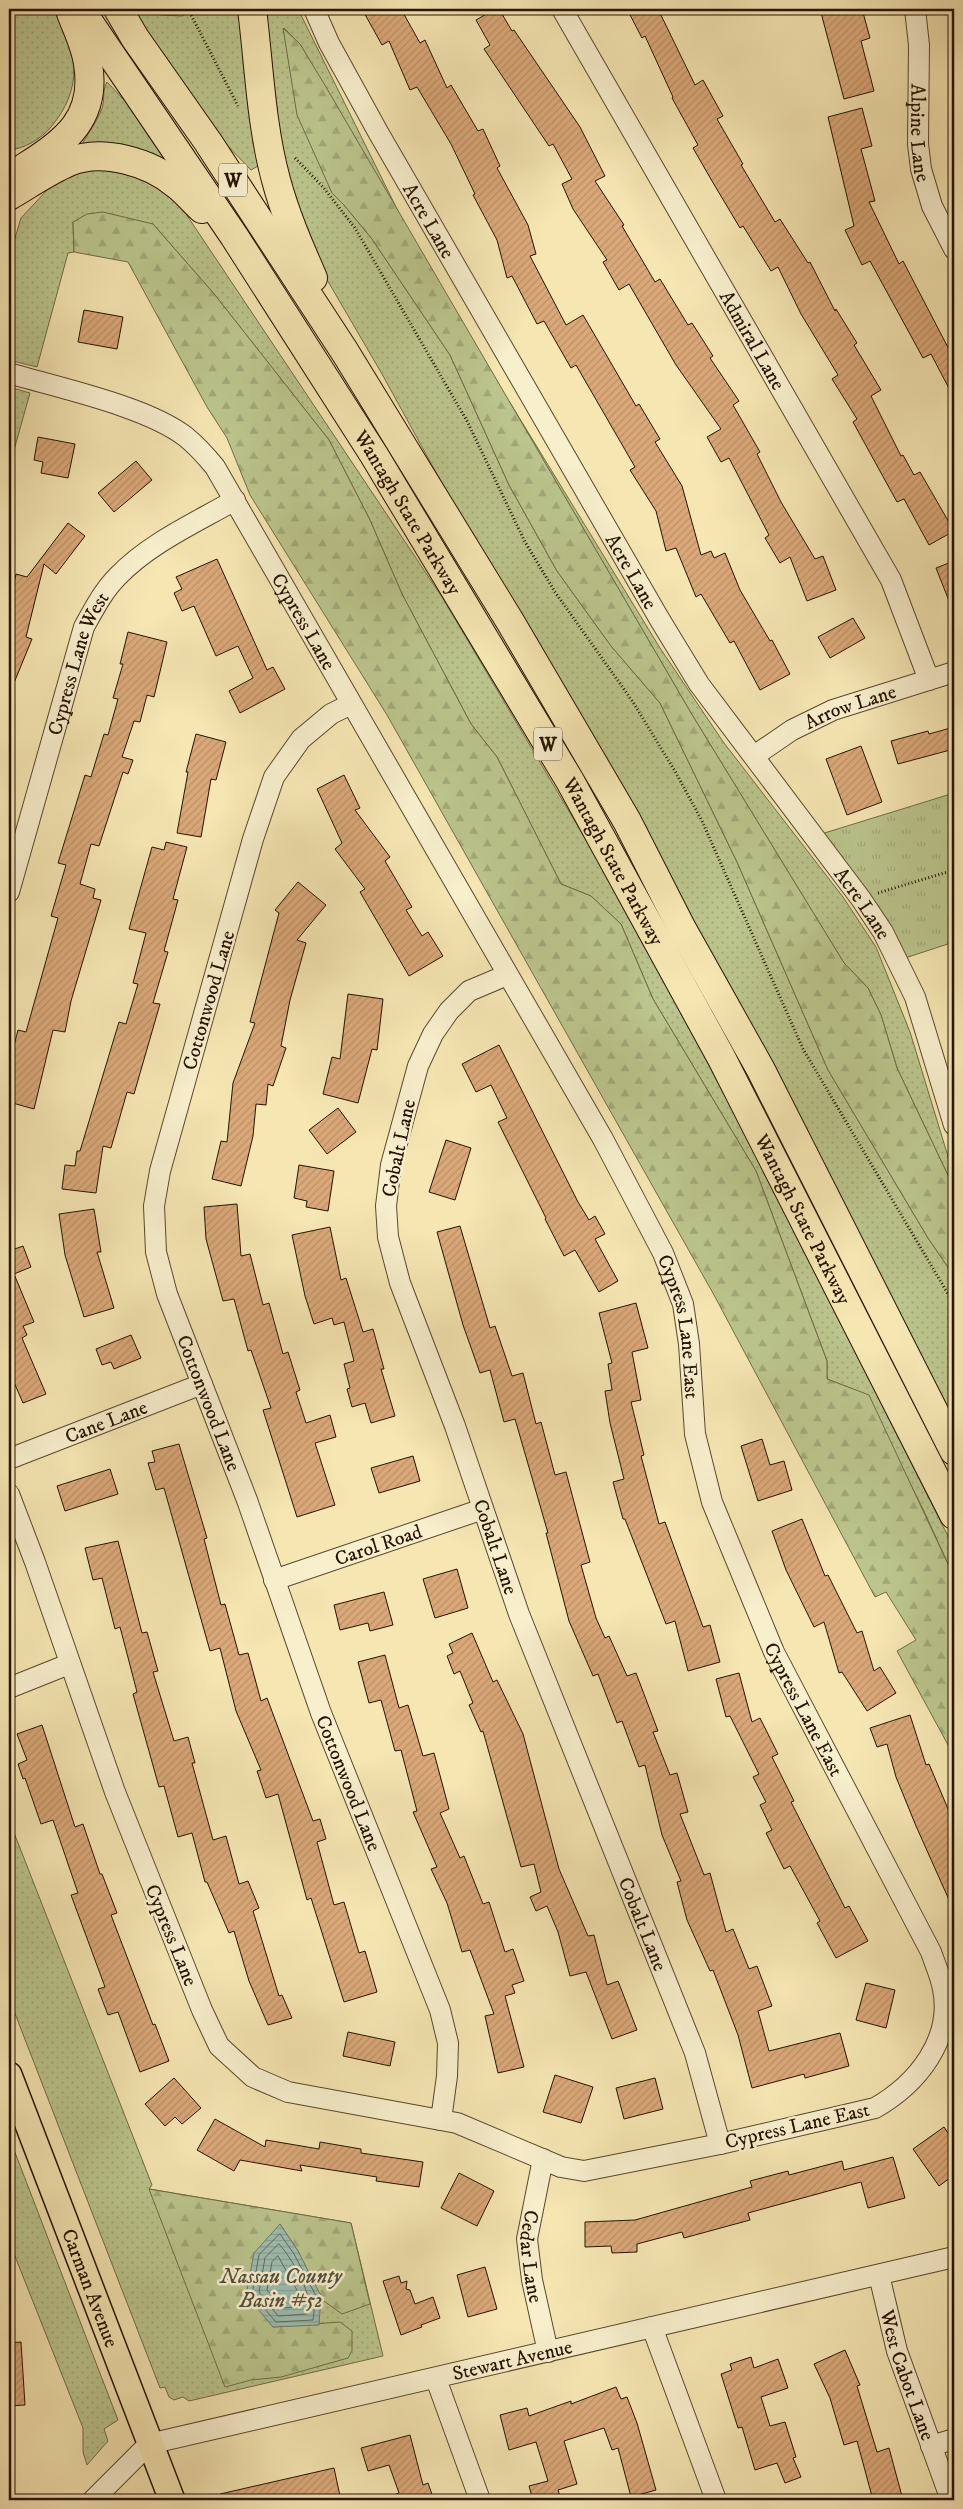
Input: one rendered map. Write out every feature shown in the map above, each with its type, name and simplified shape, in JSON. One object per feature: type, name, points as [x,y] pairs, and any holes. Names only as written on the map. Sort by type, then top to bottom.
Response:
[{"type":"highway","points":[[9,196],[26,173],[69,137],[86,103],[89,83],[88,63],[70,9]]},
{"type":"highway","name":"Wantagh State Parkway","points":[[80,9],[234,236],[428,541],[570,781],[721,1057],[954,1515]]},
{"type":"highway","name":"Wantagh State Parkway","points":[[118,9],[135,38],[218,158],[346,352],[507,615],[627,821],[682,927],[761,1070],[954,1451]]},
{"type":"highway","points":[[252,9],[266,131],[276,180],[301,252],[346,352]]},
{"type":"highway","points":[[9,163],[26,173],[70,162],[105,158],[134,163],[156,171],[176,184],[207,214],[234,236]]},
{"type":"highway","points":[[9,219],[26,173]]},
{"type":"main road","name":"Carman Avenue","points":[[9,2075],[172,2500]]},
{"type":"street","name":"Acre Lane","points":[[314,9],[329,43],[378,132],[660,620],[699,684],[861,899],[883,932],[915,997],[946,1072],[954,1125]]},
{"type":"street","name":"Admiral Lane","points":[[562,9],[891,580],[929,680]]},
{"type":"street","name":"Alpine Lane","points":[[915,9],[919,45],[918,144],[921,169],[932,206],[954,249]]},
{"type":"street","name":"Cypress Lane","points":[[9,373],[111,403],[163,422],[200,449],[215,467],[508,975]]},
{"type":"street","name":"Cypress Lane West","points":[[9,892],[84,628],[101,596],[117,576],[160,543],[235,500]]},
{"type":"street","name":"Arrow Lane","points":[[754,756],[792,730],[833,710],[954,672]]},
{"type":"street","name":"Cottonwood Lane","points":[[351,704],[331,714],[301,739],[274,777],[253,838],[160,1171],[154,1206],[156,1252],[167,1294],[202,1384],[321,1713],[440,2010],[448,2043],[447,2076],[441,2120]]},
{"type":"street","name":"Cobalt Lane","points":[[508,975],[469,991],[448,1011],[433,1034],[418,1066],[391,1164],[386,1206],[388,1237],[400,1284],[455,1426],[519,1614],[695,2053],[720,2144]]},
{"type":"street","name":"Cypress Lane East","points":[[508,975],[603,1139],[671,1271],[687,1322],[695,1434],[712,1502],[774,1652],[931,1952],[943,1989],[944,2018],[934,2050],[915,2078],[891,2099],[875,2108],[720,2144],[584,2171],[561,2167],[542,2159]]},
{"type":"street","name":"Cane Lane","points":[[9,1459],[202,1384]]},
{"type":"street","name":"Cypress Lane","points":[[9,1494],[35,1562],[115,1792],[202,2010],[219,2046],[253,2077],[288,2092],[466,2126],[542,2159]]},
{"type":"street","name":"Carol Road","points":[[274,1580],[483,1509]]},
{"type":"street","points":[[9,1688],[69,1664]]},
{"type":"street","name":"Cedar Lane","points":[[542,2159],[527,2239],[532,2280],[548,2352]]},
{"type":"street","name":"Stewart Avenue","points":[[149,2444],[954,2257]]},
{"type":"street","name":"West Cabot Lane","points":[[879,2275],[897,2351],[951,2500]]},
{"type":"street","points":[[652,2328],[716,2500]]},
{"type":"street","points":[[436,2378],[480,2500]]},
{"type":"street","points":[[931,2446],[954,2438]]},
{"type":"street","points":[[93,2500],[149,2444]]},
{"type":"path","points":[[188,9],[239,111]]},
{"type":"path","points":[[292,154],[323,188],[355,228],[467,421],[500,495],[530,550],[555,592],[629,696],[676,772],[706,830],[803,1050],[954,1304]]},
{"type":"path","points":[[861,899],[954,870]]},
{"type":"green space","points":[[9,9],[52,9],[68,39],[74,69],[73,84],[69,98],[51,127],[32,143],[9,150]]},
{"type":"green space","points":[[131,9],[161,15],[182,16],[197,9],[242,9],[258,166],[251,170],[222,140]]},
{"type":"green space","points":[[262,9],[298,9],[400,215],[300,44],[284,28],[332,193],[372,239],[450,355],[509,485],[557,571],[611,646],[660,703],[737,862],[828,1070],[928,1238],[954,1276],[954,1424],[737,998],[555,673],[444,487],[382,374],[319,266],[284,180]]},
{"type":"green space","points":[[283,28],[300,44],[326,87],[691,713],[844,963],[868,988],[881,1015],[897,1068],[954,1188],[954,1276],[928,1238],[828,1070],[737,862],[660,703],[611,646],[557,571],[509,485],[450,355],[372,239],[332,193],[297,115]]},
{"type":"green space","points":[[107,82],[142,119],[180,178],[81,146],[100,113]]},
{"type":"green space","points":[[104,167],[137,173],[176,199],[442,597],[608,877],[738,1119],[954,1548],[954,1577],[923,1509],[865,1394],[827,1379],[827,1361],[756,1171],[653,999],[621,924],[591,896],[561,884],[497,757],[471,724],[402,594],[370,520],[329,440],[215,295],[153,224],[73,222],[74,252],[68,253],[37,367],[9,360],[9,258],[21,218],[48,189],[77,171]]},
{"type":"green space","points":[[103,212],[153,224],[215,295],[329,440],[370,520],[402,594],[471,724],[497,757],[561,884],[591,896],[621,924],[653,999],[756,1171],[827,1361],[827,1379],[869,1395],[954,1577],[954,1756],[897,1651],[916,1640],[886,1592],[875,1597],[714,1295],[387,715],[250,495],[227,438],[207,407],[128,262],[74,252],[73,222],[87,214]]},
{"type":"green space","points":[[9,387],[30,393],[9,468]]},
{"type":"green space","points":[[509,401],[660,648],[724,743],[843,897],[876,947],[910,1032],[954,1176],[954,1188],[897,1068],[881,1015],[868,988],[844,963],[691,713]]},
{"type":"green space","points":[[954,793],[954,942],[902,959],[818,835]]},
{"type":"green space","points":[[9,1820],[152,2185],[149,2189],[351,2223],[383,2356],[189,2401],[183,2397],[174,2400],[169,2397],[165,2387],[160,2388],[9,1998]]},
{"type":"green space","points":[[9,2137],[118,2420],[104,2429],[108,2441],[87,2465],[83,2452],[83,2428],[9,2241]]},
{"type":"green space","points":[[149,2189],[351,2223],[370,2304],[342,2314],[321,2299],[298,2251],[280,2224],[273,2327],[340,2322],[352,2331],[352,2351],[348,2358],[281,2377],[251,2380],[225,2387]]},
{"type":"water","name":"Nassau County Basin #52","points":[[280,2224],[298,2251],[321,2296],[319,2325],[273,2327],[246,2295],[254,2253]]},
{"type":"building","points":[[362,9],[401,9],[420,43],[425,40],[447,88],[451,85],[478,131],[483,129],[500,166],[497,168],[528,225],[536,254],[530,256],[566,325],[583,315],[636,406],[639,404],[660,439],[655,442],[682,486],[701,555],[711,551],[714,558],[725,553],[740,590],[770,641],[772,640],[790,674],[760,690],[734,641],[730,643],[701,594],[696,597],[676,548],[666,551],[656,511],[630,470],[635,467],[576,365],[571,368],[544,321],[537,324],[512,276],[507,278],[497,240],[473,195],[475,194],[451,144],[417,87],[410,90],[389,41],[382,45]]},
{"type":"building","points":[[495,9],[499,9],[512,31],[514,30],[580,127],[605,176],[595,181],[624,225],[622,226],[655,282],[660,279],[688,325],[692,323],[713,356],[710,358],[739,401],[733,405],[760,452],[757,454],[781,502],[815,559],[823,556],[836,590],[807,601],[790,557],[780,563],[765,538],[769,535],[729,458],[721,462],[707,437],[721,429],[676,365],[629,284],[619,290],[603,262],[607,260],[573,209],[562,184],[572,179],[553,144],[549,146],[484,49],[490,45],[476,20]]},
{"type":"building","points":[[627,9],[658,9],[695,85],[703,80],[723,116],[717,119],[743,164],[741,165],[775,222],[780,219],[808,263],[810,262],[835,311],[836,309],[857,343],[854,345],[881,390],[871,396],[901,456],[903,455],[914,475],[920,472],[954,531],[929,545],[904,499],[897,502],[853,422],[857,419],[832,379],[838,375],[801,314],[778,267],[771,271],[743,226],[740,228],[712,181],[693,148],[698,145],[672,98],[645,36],[642,38]]},
{"type":"building","points":[[820,9],[862,9],[870,38],[861,41],[874,91],[844,99]]},
{"type":"building","points":[[862,108],[872,146],[861,149],[875,201],[869,202],[899,264],[903,261],[954,359],[954,398],[931,354],[923,358],[870,261],[862,265],[845,230],[854,226],[828,117]]},
{"type":"building","points":[[84,310],[123,317],[117,349],[78,342]]},
{"type":"building","points":[[38,437],[75,444],[68,478],[41,473],[43,462],[34,460]]},
{"type":"building","points":[[136,461],[152,480],[114,512],[98,493]]},
{"type":"building","points":[[68,523],[85,536],[56,574],[44,564],[26,637],[32,639],[9,695],[9,605],[16,574],[27,577]]},
{"type":"building","points":[[217,559],[267,670],[273,667],[285,689],[240,713],[229,691],[253,678],[238,646],[216,656],[194,606],[182,611],[174,593],[182,589],[176,577]]},
{"type":"building","points":[[954,561],[954,611],[953,611],[936,568]]},
{"type":"building","points":[[853,618],[865,638],[830,658],[818,637]]},
{"type":"building","points":[[128,632],[167,642],[154,697],[147,695],[140,722],[134,721],[122,757],[133,760],[128,774],[123,772],[99,846],[91,844],[80,884],[95,889],[93,898],[101,900],[71,1001],[65,1032],[53,1030],[34,1109],[9,1102],[9,1065],[18,1030],[26,1032],[58,918],[51,916],[66,865],[58,863],[85,775],[91,777],[104,734],[108,735],[118,699],[113,698],[123,664],[120,664]]},
{"type":"building","points":[[954,727],[954,749],[898,764],[891,741],[928,731],[929,734]]},
{"type":"building","points":[[196,734],[226,742],[216,780],[211,779],[201,837],[177,833],[188,772],[186,772]]},
{"type":"building","points":[[861,746],[882,802],[847,815],[826,759]]},
{"type":"building","points":[[344,775],[360,808],[355,810],[390,857],[385,861],[412,907],[406,910],[422,936],[428,932],[443,956],[409,976],[360,892],[365,889],[335,849],[342,843],[317,789]]},
{"type":"building","points":[[166,842],[187,847],[173,899],[178,900],[164,951],[168,952],[153,1003],[160,1004],[134,1094],[127,1092],[111,1148],[103,1146],[96,1193],[62,1189],[65,1165],[75,1166],[77,1151],[80,1151],[119,1022],[126,1024],[138,984],[133,983],[146,933],[129,929],[152,847],[164,850]]},
{"type":"building","points":[[298,882],[326,905],[297,940],[306,943],[290,1000],[281,1046],[286,1048],[273,1086],[268,1084],[266,1105],[256,1104],[253,1136],[241,1186],[212,1179],[221,1141],[227,1142],[233,1083],[255,1023],[250,1022],[279,913],[275,910]]},
{"type":"building","points":[[348,994],[383,999],[377,1050],[372,1049],[358,1103],[323,1094],[332,1057],[340,1059]]},
{"type":"building","points":[[499,1045],[578,1202],[589,1220],[595,1216],[605,1234],[595,1239],[618,1281],[599,1292],[575,1250],[564,1256],[498,1122],[507,1118],[491,1085],[476,1092],[462,1064]]},
{"type":"building","points":[[338,1108],[356,1132],[327,1154],[309,1130]]},
{"type":"building","points":[[446,1140],[471,1148],[455,1200],[429,1192]]},
{"type":"building","points":[[299,1165],[334,1171],[328,1211],[306,1207],[307,1201],[294,1198]]},
{"type":"building","points":[[237,1204],[241,1256],[250,1254],[263,1305],[269,1303],[283,1354],[288,1352],[300,1390],[296,1392],[306,1423],[330,1415],[336,1437],[315,1443],[335,1505],[297,1517],[263,1410],[271,1408],[251,1350],[248,1351],[234,1299],[223,1301],[206,1239],[204,1207]]},
{"type":"building","points":[[94,1209],[101,1252],[97,1252],[114,1308],[84,1317],[65,1255],[59,1214]]},
{"type":"building","points":[[460,1226],[490,1328],[495,1326],[512,1376],[523,1373],[536,1424],[541,1422],[555,1475],[566,1472],[590,1562],[581,1565],[596,1618],[605,1638],[609,1636],[627,1676],[636,1673],[658,1731],[653,1732],[670,1775],[677,1773],[688,1812],[680,1814],[704,1875],[710,1873],[726,1932],[733,1929],[749,1969],[757,1966],[772,2006],[758,2011],[769,2051],[840,2033],[849,2066],[805,2078],[804,2074],[752,2088],[738,2035],[713,1970],[710,1971],[687,1920],[677,1882],[681,1881],[662,1835],[645,1765],[639,1767],[622,1721],[617,1723],[598,1674],[593,1676],[569,1621],[546,1533],[548,1533],[515,1419],[504,1422],[490,1370],[480,1373],[463,1325],[437,1232]]},
{"type":"building","points":[[330,1227],[341,1280],[346,1278],[363,1332],[373,1329],[384,1369],[381,1369],[395,1416],[371,1423],[365,1403],[352,1407],[347,1389],[350,1388],[344,1364],[354,1361],[344,1322],[334,1325],[332,1318],[314,1324],[305,1296],[292,1235]]},
{"type":"building","points":[[23,1246],[31,1267],[14,1274],[34,1322],[23,1326],[27,1335],[22,1338],[46,1394],[23,1403],[9,1371],[9,1251]]},
{"type":"building","points":[[636,1303],[648,1348],[632,1352],[641,1400],[631,1402],[644,1455],[641,1456],[659,1524],[665,1522],[703,1627],[710,1625],[720,1662],[688,1671],[675,1621],[666,1624],[625,1519],[623,1519],[613,1482],[624,1479],[610,1423],[605,1391],[612,1390],[608,1364],[612,1363],[599,1313]]},
{"type":"building","points":[[131,1335],[141,1358],[114,1369],[111,1362],[102,1365],[96,1349]]},
{"type":"building","points":[[762,1439],[770,1465],[784,1461],[792,1490],[758,1501],[741,1446]]},
{"type":"building","points":[[179,1444],[207,1538],[204,1539],[221,1605],[225,1604],[239,1655],[248,1653],[261,1701],[267,1698],[313,1821],[320,1819],[326,1839],[317,1842],[334,1905],[344,1902],[359,1953],[365,1951],[377,1992],[344,2002],[311,1898],[307,1900],[278,1794],[266,1798],[257,1771],[261,1770],[236,1711],[220,1648],[210,1651],[164,1488],[156,1490],[148,1463],[155,1462],[152,1451]]},
{"type":"building","points":[[413,1456],[420,1481],[379,1493],[371,1468]]},
{"type":"building","points":[[110,1469],[118,1494],[65,1511],[57,1486]]},
{"type":"building","points":[[802,1519],[825,1576],[828,1575],[857,1633],[862,1631],[874,1671],[880,1667],[896,1693],[867,1711],[842,1672],[839,1673],[824,1622],[814,1627],[786,1570],[772,1531]]},
{"type":"building","points":[[118,1541],[142,1633],[147,1632],[158,1671],[153,1672],[174,1741],[188,1737],[195,1763],[192,1763],[213,1840],[226,1836],[239,1884],[248,1881],[259,1908],[253,1911],[279,1996],[282,1995],[292,2018],[268,2025],[249,1981],[234,1931],[229,1933],[207,1882],[205,1882],[192,1833],[178,1837],[164,1786],[159,1787],[133,1694],[137,1692],[120,1627],[115,1629],[102,1578],[93,1580],[85,1548]]},
{"type":"building","points":[[457,1569],[468,1608],[435,1618],[423,1579]]},
{"type":"building","points":[[384,1592],[393,1625],[370,1631],[368,1623],[340,1630],[334,1605]]},
{"type":"building","points":[[472,1633],[493,1682],[497,1680],[523,1734],[559,1869],[588,1936],[594,1935],[607,1985],[618,1981],[637,2030],[612,2039],[586,1972],[570,1976],[558,1932],[547,1906],[536,1911],[530,1897],[541,1892],[534,1864],[521,1867],[483,1731],[481,1732],[469,1705],[473,1703],[460,1671],[454,1674],[447,1656],[453,1653],[449,1644]]},
{"type":"building","points":[[385,1655],[399,1708],[408,1705],[423,1756],[434,1753],[449,1809],[440,1813],[460,1858],[464,1856],[483,1904],[489,1902],[505,1952],[513,1949],[524,1981],[512,1985],[515,1993],[505,1996],[524,2067],[498,2073],[485,2016],[494,2014],[470,1950],[462,1952],[447,1903],[431,1869],[437,1867],[413,1812],[417,1811],[401,1750],[395,1751],[381,1700],[369,1703],[358,1662]]},
{"type":"building","points":[[739,1673],[752,1722],[760,1718],[778,1754],[772,1757],[794,1801],[791,1802],[845,1908],[849,1906],[868,1941],[836,1958],[817,1923],[820,1921],[790,1866],[784,1869],[766,1833],[772,1830],[760,1805],[766,1802],[753,1777],[759,1774],[730,1716],[726,1717],[716,1679]]},
{"type":"building","points":[[910,1715],[926,1765],[929,1764],[954,1823],[954,1911],[896,1777],[887,1744],[877,1747],[870,1728]]},
{"type":"building","points":[[42,1725],[75,1827],[83,1824],[100,1874],[102,1874],[117,1913],[111,1915],[153,2025],[155,2024],[169,2061],[140,2072],[118,2012],[108,2015],[98,1989],[105,1987],[71,1895],[78,1893],[53,1820],[41,1824],[25,1778],[23,1779],[18,1764],[27,1760],[17,1734]]},
{"type":"building","points":[[866,1983],[895,1990],[886,2028],[856,2020]]},
{"type":"building","points":[[348,2032],[395,2042],[390,2066],[343,2056]]},
{"type":"building","points":[[555,2075],[593,2087],[581,2123],[543,2112]]},
{"type":"building","points":[[174,2078],[201,2108],[182,2124],[175,2117],[165,2126],[145,2104]]},
{"type":"building","points":[[655,2078],[663,2109],[624,2119],[616,2088]]},
{"type":"building","points":[[215,2119],[265,2147],[266,2140],[319,2149],[320,2142],[361,2149],[361,2153],[423,2162],[419,2187],[376,2181],[377,2177],[300,2165],[302,2171],[240,2160],[234,2171],[197,2150]]},
{"type":"building","points":[[944,2127],[954,2142],[954,2175],[939,2186],[913,2149]]},
{"type":"building","points":[[893,2157],[905,2198],[868,2208],[861,2182],[748,2213],[750,2220],[684,2238],[682,2232],[637,2244],[637,2252],[612,2253],[611,2246],[585,2247],[585,2222],[635,2220],[752,2187],[750,2181],[788,2171],[789,2175],[842,2161],[844,2170]]},
{"type":"building","points":[[459,2173],[494,2191],[477,2226],[441,2208]]},
{"type":"building","points":[[485,2267],[497,2309],[468,2317],[457,2275]]},
{"type":"building","points":[[399,2276],[401,2283],[407,2281],[406,2289],[410,2290],[415,2304],[433,2297],[440,2318],[401,2335],[383,2281]]},
{"type":"building","points":[[21,2342],[25,2405],[9,2406],[9,2343]]},
{"type":"building","points":[[845,2350],[860,2385],[857,2386],[877,2452],[889,2448],[903,2500],[873,2500],[857,2441],[844,2445],[830,2398],[814,2364]]},
{"type":"building","points":[[751,2357],[754,2368],[778,2359],[788,2388],[761,2397],[770,2426],[785,2422],[796,2457],[793,2458],[801,2477],[785,2483],[777,2463],[755,2470],[742,2427],[738,2428],[721,2374],[732,2370],[730,2364]]},
{"type":"building","points":[[616,2387],[621,2399],[627,2397],[637,2423],[656,2490],[631,2497],[618,2448],[612,2450],[604,2428],[564,2441],[577,2484],[558,2490],[561,2500],[533,2500],[529,2486],[548,2481],[536,2442],[509,2450],[500,2415],[527,2408],[529,2416],[571,2401],[571,2404]]},
{"type":"building","points":[[410,2435],[423,2485],[428,2483],[434,2500],[386,2500],[385,2498],[399,2493],[389,2465],[368,2471],[361,2448]]},
{"type":"building","points":[[334,2468],[340,2496],[319,2500],[220,2500],[220,2494]]}]
